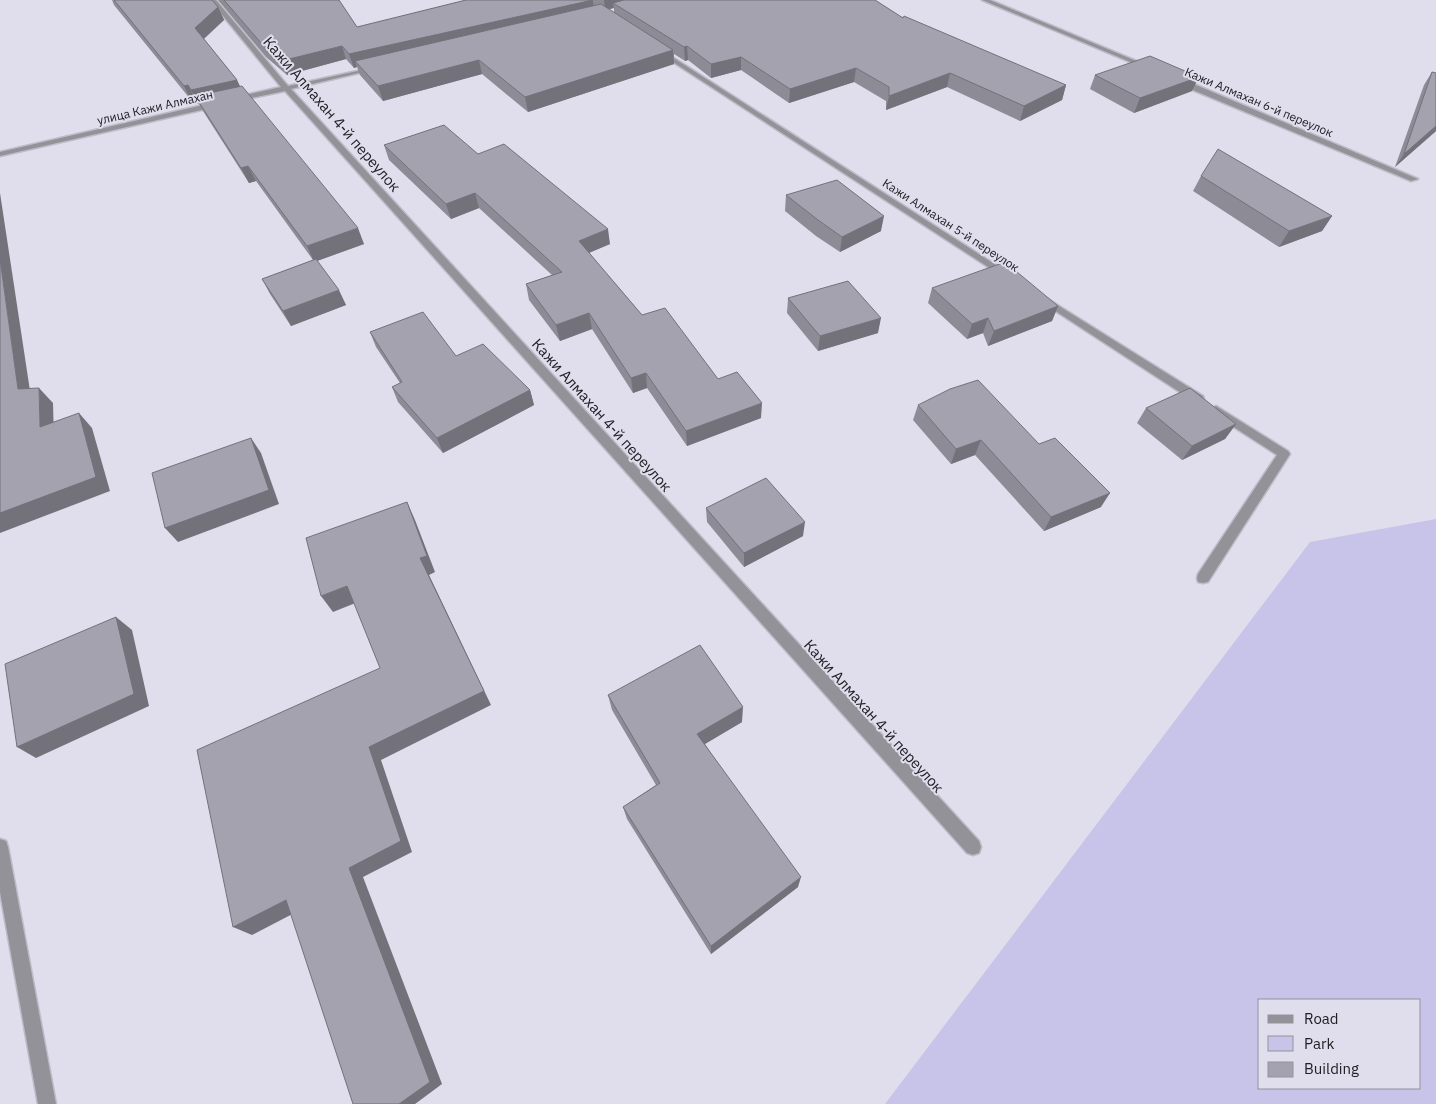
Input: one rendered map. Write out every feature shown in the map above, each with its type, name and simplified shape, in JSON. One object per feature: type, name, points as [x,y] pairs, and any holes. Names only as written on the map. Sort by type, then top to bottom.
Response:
[{"type":"street","name":"Кажи Алмахан 4-й переулок","points":[[213,0],[286,88],[972,847]]},
{"type":"street","points":[[985,0],[1158,72]]},
{"type":"street","name":"Кажи Алмахан 5-й переулок","points":[[652,47],[1018,283]]},
{"type":"street","name":"улица Кажи Алмахан","points":[[0,154],[382,66]]},
{"type":"street","name":"Кажи Алмахан 6-й переулок","points":[[1168,76],[1414,178]]},
{"type":"street","points":[[1035,293],[1284,454],[1203,578]]},
{"type":"street","points":[[0,847],[48,1104]]},
{"type":"green space","points":[[1436,519],[1436,1104],[885,1104],[1310,542]]},
{"type":"building","points":[[114,0],[212,0],[218,7],[195,28],[237,80],[191,90],[188,85],[184,86]]},
{"type":"building","points":[[224,0],[339,0],[357,27],[466,0],[593,0],[349,54],[342,46],[281,61],[261,43]]},
{"type":"building","points":[[624,0],[875,0],[903,18],[904,16],[1066,85],[1024,106],[950,73],[889,96],[889,87],[856,68],[790,89],[741,57],[711,64],[687,46],[684,47],[613,3]]},
{"type":"building","points":[[601,4],[673,50],[525,97],[479,60],[378,86],[355,61]]},
{"type":"building","points":[[1150,56],[1199,77],[1140,98],[1095,75]]},
{"type":"building","points":[[1432,72],[1436,73],[1436,126],[1404,154]]},
{"type":"building","points":[[242,86],[358,228],[307,246],[248,166],[241,168],[195,96]]},
{"type":"building","points":[[444,125],[478,154],[504,144],[608,229],[579,241],[642,315],[665,308],[718,379],[737,372],[762,403],[686,431],[646,373],[631,378],[589,313],[556,325],[526,284],[562,272],[475,193],[446,204],[384,145]]},
{"type":"building","points":[[1218,149],[1332,216],[1289,231],[1201,176]]},
{"type":"building","points":[[837,180],[884,216],[842,237],[786,195]]},
{"type":"building","points":[[0,259],[18,389],[39,388],[40,427],[79,413],[96,477],[0,513]]},
{"type":"building","points":[[316,259],[339,290],[283,311],[262,279]]},
{"type":"building","points":[[1005,262],[1058,306],[994,331],[988,318],[972,324],[932,288]]},
{"type":"building","points":[[848,281],[881,318],[820,336],[788,298]]},
{"type":"building","points":[[423,312],[456,356],[483,344],[530,390],[437,438],[392,387],[402,382],[370,332]]},
{"type":"building","points":[[978,380],[1039,444],[1055,438],[1110,493],[1051,517],[981,440],[956,449],[918,405],[950,389]]},
{"type":"building","points":[[1190,388],[1236,424],[1192,446],[1146,408]]},
{"type":"building","points":[[251,438],[269,490],[165,528],[152,473]]},
{"type":"building","points":[[766,478],[805,522],[744,553],[706,508]]},
{"type":"building","points":[[407,502],[427,556],[420,558],[484,691],[369,747],[401,841],[349,868],[430,1082],[399,1104],[353,1104],[286,900],[233,927],[197,750],[380,668],[347,586],[321,596],[306,538]]},
{"type":"building","points":[[116,617],[134,694],[17,747],[5,664]]},
{"type":"building","points":[[700,645],[743,707],[697,734],[801,877],[711,946],[623,807],[660,783],[608,695]]}]
